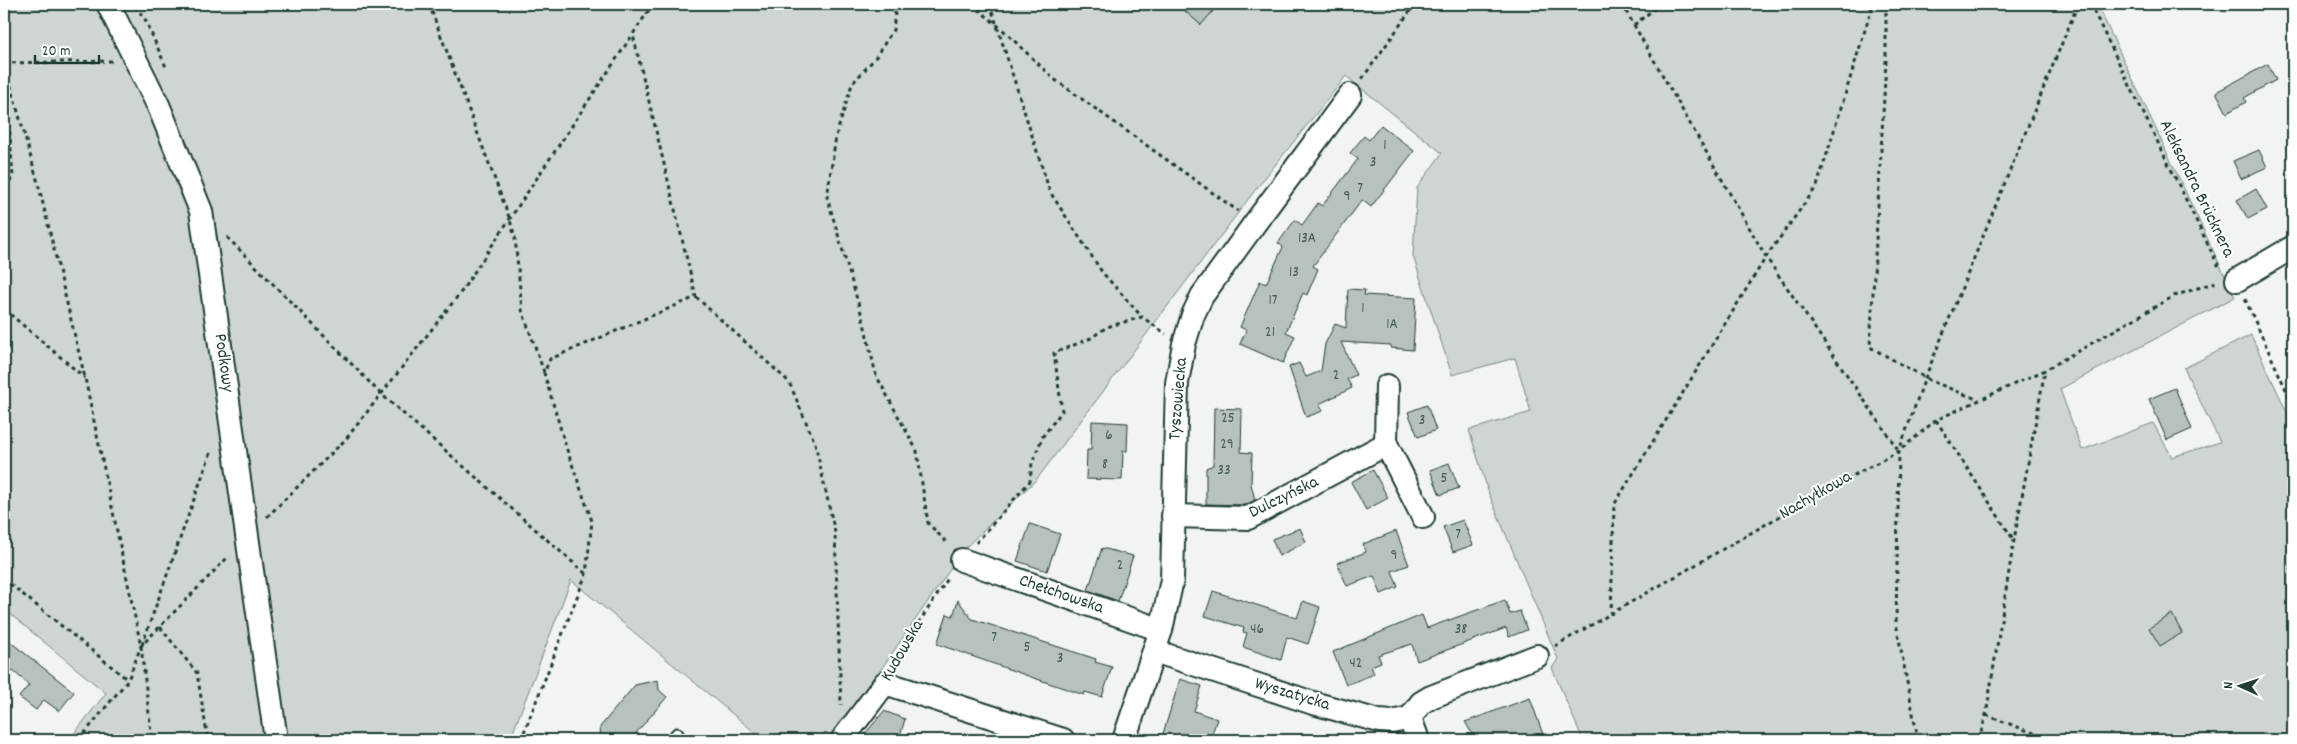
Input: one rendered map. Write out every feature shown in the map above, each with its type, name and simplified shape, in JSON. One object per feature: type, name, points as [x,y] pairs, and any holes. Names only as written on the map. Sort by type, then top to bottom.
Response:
[{"type":"street","name":"Podkowy","points":[[108,4],[138,61],[201,211],[276,740]]},
{"type":"street","name":"Tyszowiecka","points":[[1124,740],[1161,630],[1172,580],[1177,383],[1184,344],[1192,316],[1202,296],[1350,95]]},
{"type":"street","points":[[2230,279],[2293,248]]},
{"type":"street","points":[[1387,386],[1386,444],[1423,517]]},
{"type":"street","name":"Dulczyńska","points":[[1173,516],[1248,518],[1386,444]]},
{"type":"street","name":"Chełchowska","points":[[962,560],[1161,630]]},
{"type":"street","name":"Wyszatycka","points":[[1154,651],[1313,703],[1379,721],[1392,722],[1410,718]]},
{"type":"street","points":[[1418,740],[1410,718],[1421,703],[1431,697],[1537,656]]},
{"type":"street","points":[[885,682],[1062,740]]},
{"type":"street","name":"Kudowska","points":[[842,740],[885,682]]},
{"type":"path","points":[[429,4],[515,237],[522,310],[592,522],[586,574],[521,740]]},
{"type":"path","points":[[141,646],[346,439],[382,394],[461,292],[653,4]]},
{"type":"path","points":[[896,4],[893,30],[876,57],[852,84],[836,136],[827,197],[864,324],[876,375],[917,451],[928,523],[962,560]]},
{"type":"path","points":[[972,4],[997,24],[1054,79],[1255,223]]},
{"type":"path","points":[[990,4],[1050,192],[1102,272],[1142,317],[1159,330],[1184,344]]},
{"type":"path","points":[[1350,95],[1416,4]]},
{"type":"path","points":[[1622,4],[1766,257],[1899,451]]},
{"type":"path","points":[[1634,25],[1654,9],[1655,4]]},
{"type":"path","points":[[1611,615],[1614,505],[1766,257],[1817,186],[1873,4]]},
{"type":"path","points":[[1886,4],[1886,61],[1870,347],[1926,378],[1979,400]]},
{"type":"path","points":[[1918,740],[1896,623],[1899,451],[1926,378],[2078,4]]},
{"type":"path","name":"Aleksandra Brücknera","points":[[2090,4],[2293,405]]},
{"type":"path","points":[[633,34],[696,297],[789,382],[814,443],[835,533],[841,712]]},
{"type":"path","points":[[4,62],[138,61]]},
{"type":"path","points":[[4,62],[13,177],[4,188]]},
{"type":"path","points":[[4,62],[38,183],[85,378],[141,646],[152,740]]},
{"type":"path","points":[[201,211],[382,394],[586,574]]},
{"type":"path","name":"Nachyłkowa","points":[[1537,656],[1815,496],[1899,451],[1936,420],[2045,370],[2174,296],[2230,279]]},
{"type":"path","points":[[544,373],[550,359],[696,297]]},
{"type":"path","points":[[4,309],[85,378]]},
{"type":"path","name":"Kudowska","points":[[885,682],[893,660],[962,560],[1030,480],[1032,463],[1043,436],[1062,411],[1054,354],[1091,338],[1107,327],[1142,317]]},
{"type":"path","points":[[1979,740],[1986,715],[2014,540],[2045,370]]},
{"type":"path","points":[[1936,420],[2014,540]]},
{"type":"path","points":[[79,740],[128,680],[212,446]]},
{"type":"path","points":[[4,579],[128,680]]},
{"type":"path","points":[[160,627],[197,674],[208,740]]},
{"type":"path","points":[[1986,715],[2052,740]]},
{"type":"shaded area","points":[[4,4],[2097,4],[2235,297],[2060,389],[2082,450],[2153,423],[2172,457],[2220,442],[2184,368],[2251,335],[2293,425],[2293,740],[1583,740],[1552,668],[1558,659],[1489,494],[1469,430],[1531,412],[1515,358],[1452,375],[1413,256],[1417,188],[1442,153],[1346,76],[1253,193],[1037,479],[965,548],[832,740],[764,740],[571,580],[510,740],[69,740],[106,693],[4,609]]},
{"type":"building","points":[[1177,4],[1219,4],[1201,25]]},
{"type":"building","points":[[2268,64],[2276,80],[2244,98],[2246,102],[2227,113],[2216,92]]},
{"type":"building","points":[[1381,125],[1414,151],[1371,207],[1362,200],[1313,266],[1318,269],[1307,295],[1303,293],[1286,332],[1295,336],[1283,363],[1240,344],[1246,330],[1240,327],[1260,281],[1266,284],[1283,247],[1278,243],[1295,220],[1302,225],[1318,203],[1322,206],[1358,159],[1350,153],[1364,136],[1369,140]]},
{"type":"building","points":[[2259,150],[2267,167],[2241,179],[2233,161]]},
{"type":"building","points":[[2256,189],[2267,209],[2248,219],[2237,200]]},
{"type":"building","points":[[1348,289],[1365,290],[1364,295],[1416,298],[1413,350],[1391,348],[1391,345],[1341,342],[1356,375],[1347,379],[1352,388],[1319,404],[1323,411],[1306,417],[1289,367],[1299,363],[1306,377],[1321,371],[1325,344],[1335,324],[1346,328]]},
{"type":"building","points":[[2175,388],[2192,429],[2167,440],[2149,399]]},
{"type":"building","points":[[1427,405],[1436,430],[1418,437],[1408,412]]},
{"type":"building","points":[[1214,408],[1242,409],[1241,452],[1252,453],[1251,484],[1255,500],[1245,505],[1206,504],[1206,468],[1213,465]]},
{"type":"building","points":[[1092,421],[1128,423],[1127,451],[1123,451],[1122,480],[1086,479],[1087,450],[1091,450]]},
{"type":"building","points":[[1449,463],[1459,488],[1440,495],[1430,470]]},
{"type":"building","points":[[1373,470],[1388,498],[1366,510],[1351,482]]},
{"type":"building","points":[[1463,520],[1473,545],[1453,552],[1443,527]]},
{"type":"building","points":[[1030,524],[1060,534],[1047,571],[1017,561]]},
{"type":"building","points":[[1300,528],[1306,542],[1279,556],[1272,539]]},
{"type":"building","points":[[1396,531],[1409,565],[1392,571],[1398,587],[1381,594],[1374,576],[1347,586],[1337,563],[1366,552],[1363,544]]},
{"type":"building","points":[[1102,548],[1133,556],[1118,601],[1088,590]]},
{"type":"building","points":[[1213,591],[1297,618],[1303,601],[1320,607],[1308,644],[1287,637],[1281,660],[1243,647],[1247,633],[1243,632],[1244,628],[1205,616]]},
{"type":"building","points":[[958,600],[972,619],[1096,659],[1095,662],[1112,667],[1102,697],[1085,692],[1084,695],[937,644],[947,614],[953,616]]},
{"type":"building","points":[[1505,600],[1510,614],[1520,611],[1527,630],[1509,637],[1506,628],[1417,661],[1412,644],[1378,655],[1381,662],[1371,666],[1374,674],[1346,685],[1333,652],[1422,615],[1427,628]]},
{"type":"building","points":[[2172,614],[2182,633],[2160,646],[2149,628]]},
{"type":"building","points":[[4,637],[74,692],[59,711],[44,700],[36,710],[19,697],[29,685],[4,663]]},
{"type":"building","points":[[1180,679],[1202,686],[1194,711],[1217,719],[1210,740],[1161,740]]},
{"type":"building","points":[[658,680],[659,690],[667,697],[630,740],[601,740],[600,727],[635,685]]},
{"type":"building","points":[[1530,698],[1545,740],[1476,740],[1465,722]]},
{"type":"building","points":[[884,711],[905,719],[899,740],[860,740]]}]
